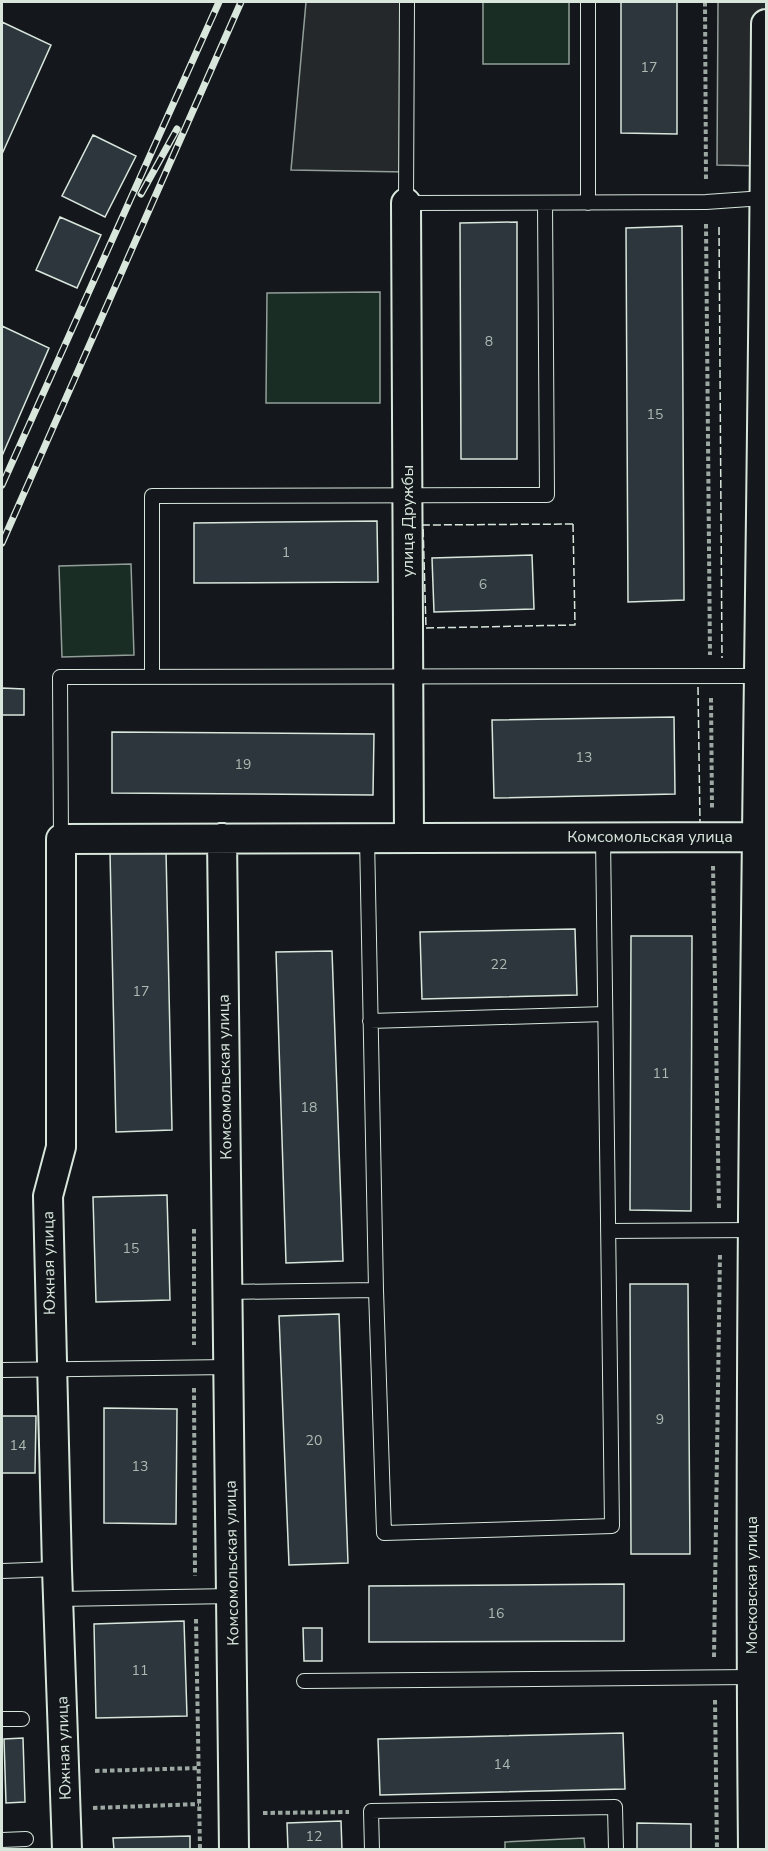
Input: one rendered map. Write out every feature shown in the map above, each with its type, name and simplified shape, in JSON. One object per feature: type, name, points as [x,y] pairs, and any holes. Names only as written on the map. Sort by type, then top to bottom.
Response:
[{"type":"street","name":"Московская улица","points":[[753,1850],[751,1677],[756,837],[760,676],[766,24]]},
{"type":"street","name":"улица Дружбы","points":[[406,203],[409,838]]},
{"type":"street","name":"Комсомольская улица","points":[[234,1850],[222,838],[756,837]]},
{"type":"street","points":[[61,839],[222,838]]},
{"type":"street","name":"Южная улица","points":[[61,839],[61,1147],[48,1196],[57,1569],[67,1850]]},
{"type":"lane","points":[[407,2],[406,203],[706,202],[764,198]]},
{"type":"lane","points":[[588,2],[588,203]]},
{"type":"lane","points":[[152,677],[152,496],[548,495],[545,203]]},
{"type":"lane","points":[[61,839],[60,677],[760,676]]},
{"type":"lane","points":[[367,838],[376,1290],[384,1533],[612,1526],[603,837]]},
{"type":"lane","points":[[370,1021],[605,1014]]},
{"type":"lane","points":[[608,1231],[754,1230]]},
{"type":"lane","points":[[228,1292],[376,1290]]},
{"type":"lane","points":[[2,1370],[229,1367]]},
{"type":"lane","points":[[2,1571],[57,1569]]},
{"type":"lane","points":[[58,1599],[232,1596]]},
{"type":"lane","points":[[304,1681],[751,1677]]},
{"type":"lane","points":[[2,1719],[22,1719]]},
{"type":"lane","points":[[372,1850],[371,1811],[615,1807],[616,1850]]},
{"type":"lane","points":[[2,1840],[26,1839]]},
{"type":"path","points":[[705,2],[710,676],[720,1230],[714,1677],[717,1850]]},
{"type":"path","points":[[64,1772],[199,1767]]},
{"type":"path","points":[[66,1809],[199,1804]]},
{"type":"path","points":[[261,1813],[371,1811]]},
{"type":"green space","points":[[483,2],[569,2],[569,64],[483,64]]},
{"type":"green space","points":[[380,292],[380,403],[266,403],[267,293]]},
{"type":"green space","points":[[131,564],[134,655],[62,657],[59,566]]},
{"type":"green space","points":[[584,1838],[585,1849],[505,1849],[505,1842]]},
{"type":"shaded area","points":[[306,2],[407,2],[406,172],[291,170]]},
{"type":"shaded area","points":[[718,2],[766,2],[765,166],[717,165]]},
{"type":"building","points":[[621,2],[677,2],[677,134],[621,133]]},
{"type":"building","points":[[2,22],[51,45],[2,154]]},
{"type":"building","points":[[93,135],[136,156],[105,217],[62,196]]},
{"type":"building","points":[[60,217],[101,235],[77,288],[36,270]]},
{"type":"building","points":[[517,222],[517,459],[461,459],[460,223]]},
{"type":"building","points":[[682,226],[684,600],[628,602],[626,228]]},
{"type":"building","points":[[2,326],[49,348],[2,456]]},
{"type":"building","points":[[377,521],[378,582],[194,583],[194,523]]},
{"type":"building","points":[[532,555],[534,609],[434,612],[432,558]]},
{"type":"building","points":[[2,688],[24,689],[24,715],[2,715]]},
{"type":"building","points":[[674,717],[675,794],[494,798],[492,720]]},
{"type":"building","points":[[112,732],[374,734],[373,795],[112,793]]},
{"type":"building","points":[[166,851],[172,1130],[116,1132],[110,852]]},
{"type":"building","points":[[575,929],[577,995],[422,999],[420,932]]},
{"type":"building","points":[[631,936],[692,936],[691,1211],[630,1210]]},
{"type":"building","points":[[332,951],[343,1261],[286,1263],[276,952]]},
{"type":"building","points":[[167,1195],[170,1300],[96,1302],[93,1197]]},
{"type":"building","points":[[630,1284],[688,1284],[690,1554],[631,1554]]},
{"type":"building","points":[[339,1314],[348,1563],[289,1565],[279,1316]]},
{"type":"building","points":[[104,1408],[177,1409],[176,1524],[104,1523]]},
{"type":"building","points":[[2,1416],[36,1416],[35,1473],[2,1473]]},
{"type":"building","points":[[624,1584],[624,1641],[369,1642],[369,1586]]},
{"type":"building","points":[[184,1621],[187,1716],[96,1718],[94,1624]]},
{"type":"building","points":[[303,1628],[322,1628],[322,1661],[304,1661]]},
{"type":"building","points":[[623,1733],[625,1789],[380,1795],[378,1739]]},
{"type":"building","points":[[23,1738],[25,1802],[6,1803],[4,1739]]},
{"type":"building","points":[[341,1821],[342,1850],[288,1850],[287,1823]]},
{"type":"building","points":[[637,1823],[691,1824],[691,1850],[637,1850]]},
{"type":"building","points":[[190,1836],[190,1850],[114,1850],[113,1838]]},
{"type":"railway","points":[[2,485],[219,2]]},
{"type":"railway","points":[[2,543],[241,2]]},
{"type":"railway","points":[[141,194],[177,129]]},
{"type":"fence","points":[[719,227],[722,658]]},
{"type":"fence","points":[[573,524],[575,625],[426,628],[423,525],[573,524]]},
{"type":"fence","points":[[698,687],[700,823]]}]
